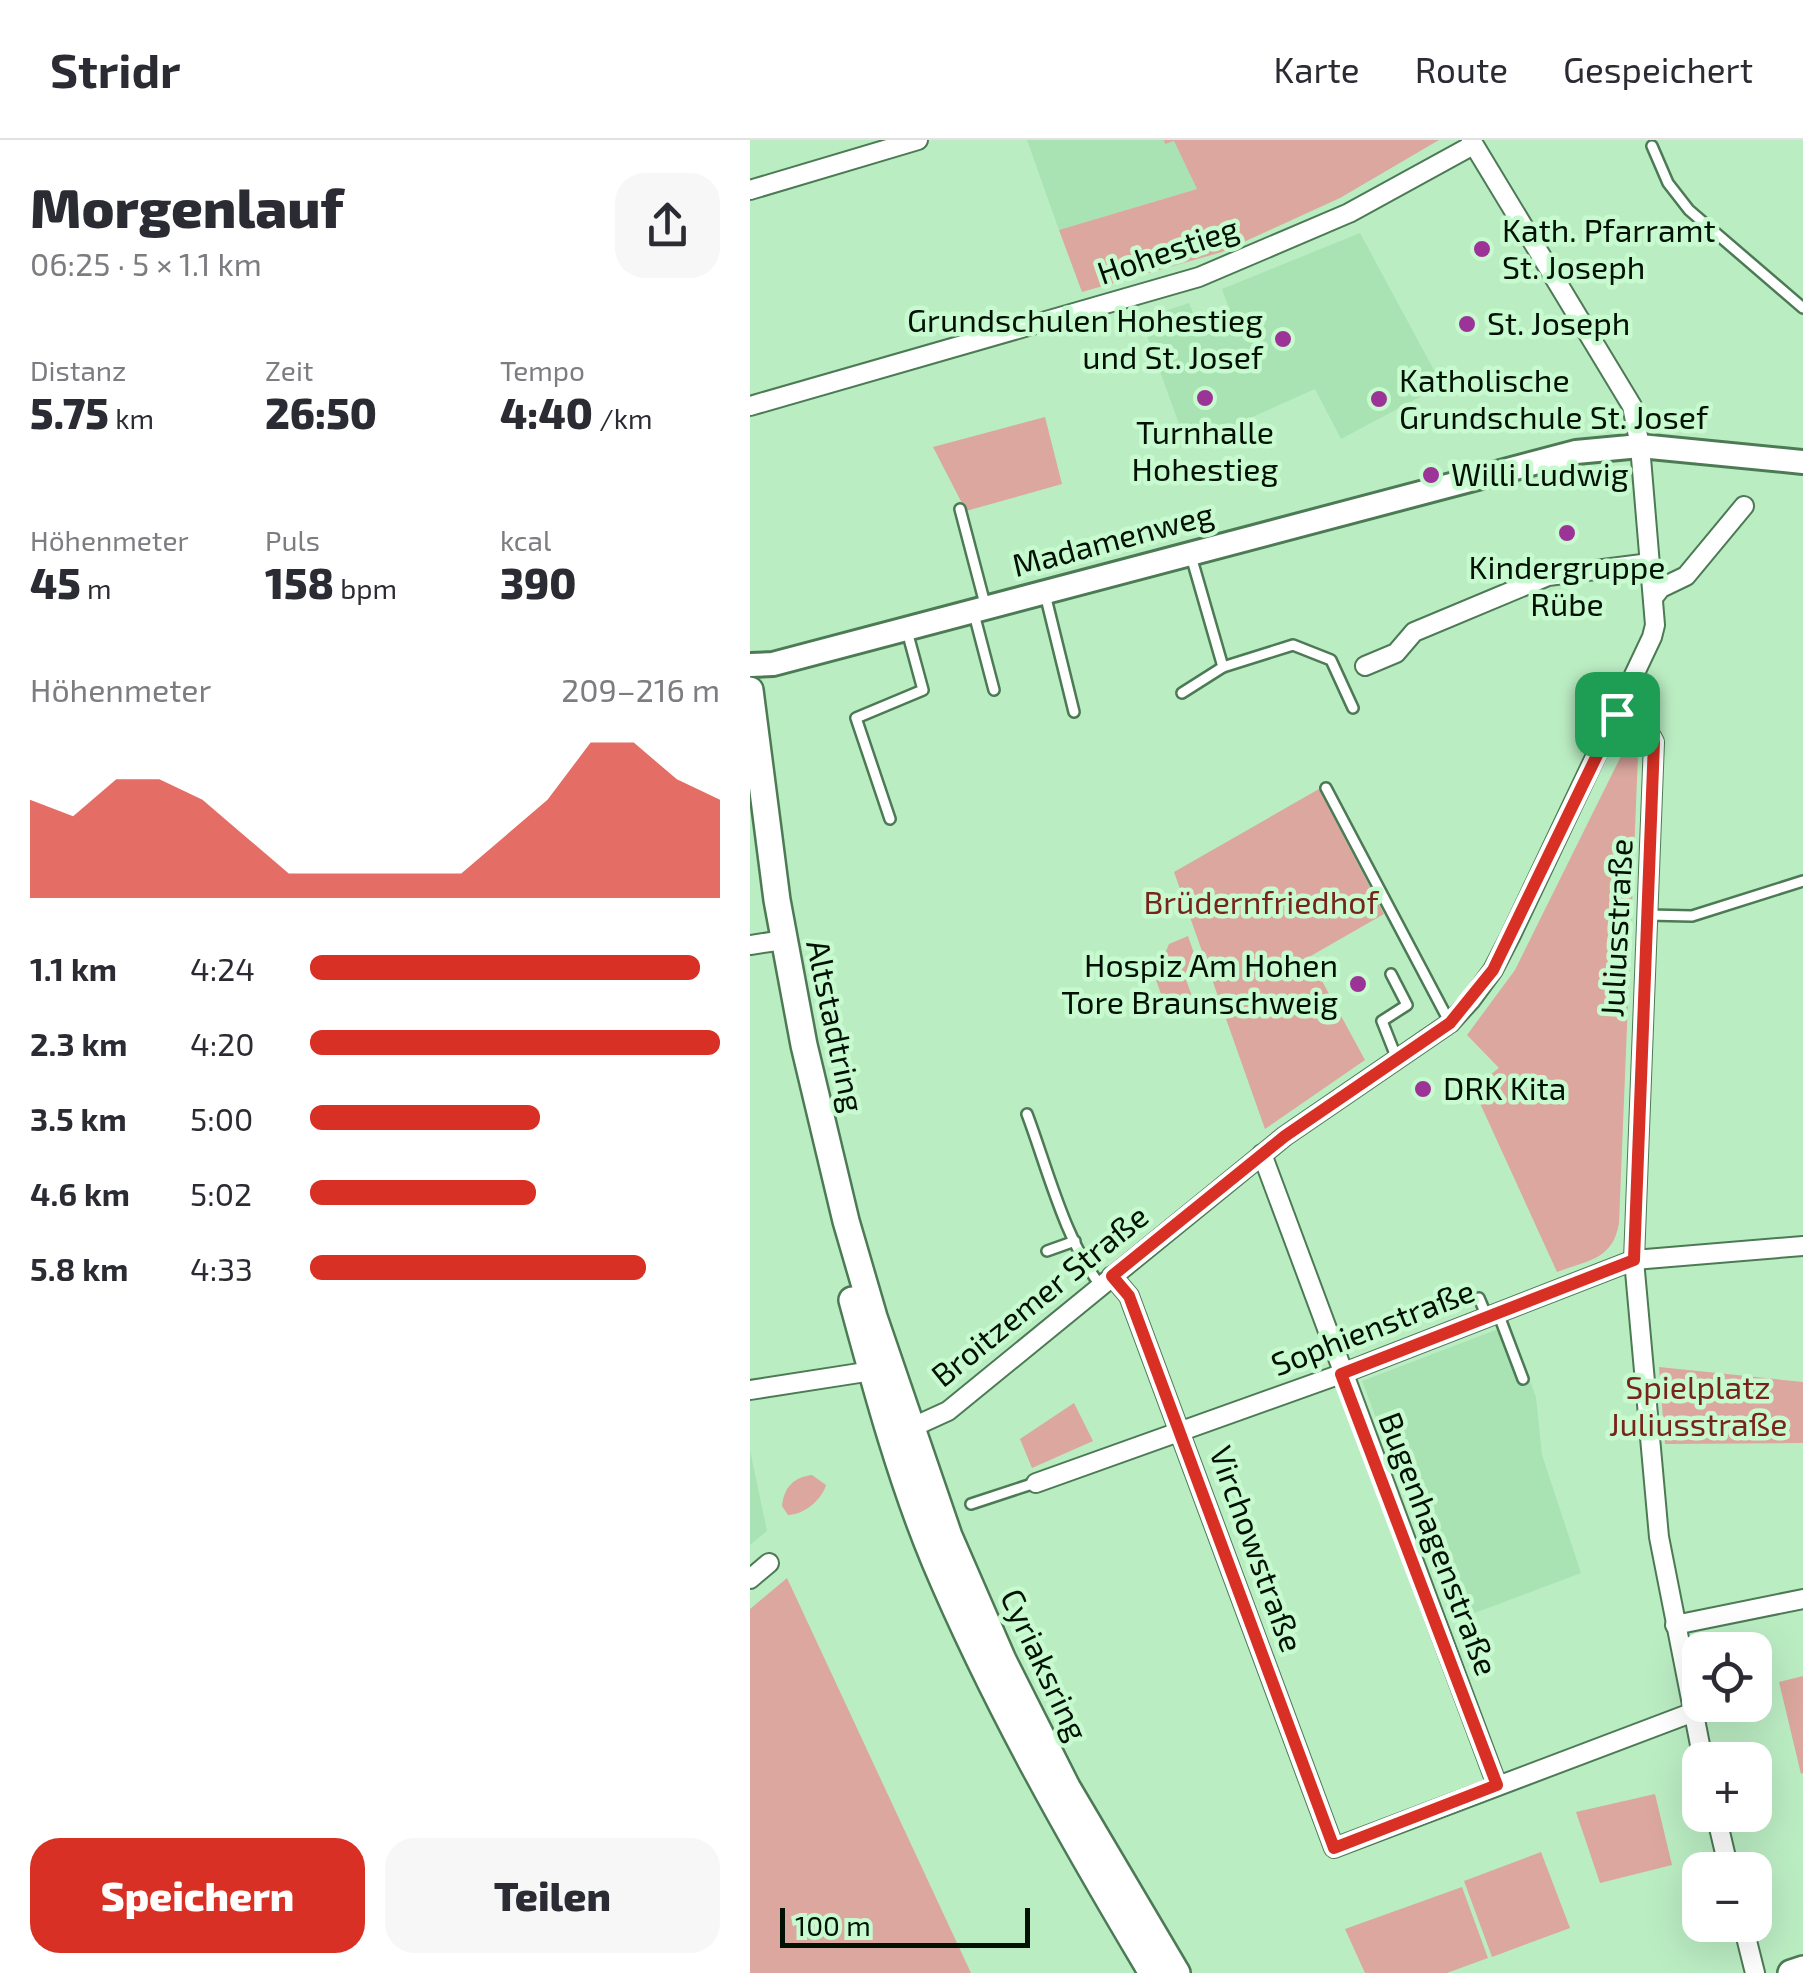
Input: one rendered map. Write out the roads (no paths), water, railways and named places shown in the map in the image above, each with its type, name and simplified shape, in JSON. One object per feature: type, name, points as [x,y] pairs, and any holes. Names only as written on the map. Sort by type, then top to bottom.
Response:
[{"type":"main road","name":"Altstadtring","points":[[750,690],[767,942]]},
{"type":"main road","name":"Altstadtring","points":[[750,826],[767,942],[813,1156],[882,1369]]},
{"type":"main road","name":"Cyriaksring","points":[[882,1369],[936,1562],[1002,1701],[1096,1879],[1152,1973]]},
{"type":"main road","name":"Cyriaksring","points":[[902,1432],[1023,1703],[1112,1866],[1177,1973]]},
{"type":"main road","points":[[1791,1973],[1803,1969]]},
{"type":"street","points":[[750,190],[918,140]]},
{"type":"street","name":"Hohestieg","points":[[750,406],[1198,278],[1350,213],[1472,142]]},
{"type":"street","name":"Broitzemer Straße","points":[[902,1432],[948,1412],[1262,1154],[1450,1023],[1493,970],[1652,637],[1653,598],[1640,446],[1632,406],[1472,142]]},
{"type":"street","name":"Madamenweg","points":[[750,665],[773,664],[1576,452],[1640,446],[1795,461]]},
{"type":"street","points":[[1653,598],[1661,588],[1686,576],[1744,506]]},
{"type":"street","points":[[1364,666],[1396,653],[1414,632],[1548,576],[1650,562]]},
{"type":"street","name":"Juliusstraße","points":[[1617,714],[1648,731],[1654,742],[1634,1260],[1652,1482],[1682,1666]]},
{"type":"street","name":"Bugenhagenstraße","points":[[1262,1154],[1497,1785]]},
{"type":"street","name":"Sophienstraße","points":[[1036,1483],[1341,1374],[1634,1260],[1803,1246]]},
{"type":"street","name":"Virchowstraße","points":[[1107,1281],[1129,1296],[1334,1848],[1497,1785]]},
{"type":"street","points":[[750,1390],[882,1369]]},
{"type":"street","points":[[750,1579],[768,1563]]},
{"type":"street","points":[[1674,1625],[1803,1599]]},
{"type":"street","points":[[1497,1785],[1682,1716]]},
{"type":"street","points":[[1747,1942],[1755,1973]]},
{"type":"lane","points":[[1652,146],[1668,183],[1689,210],[1803,308]]},
{"type":"lane","points":[[960,510],[994,690]]},
{"type":"lane","points":[[1190,554],[1222,666]]},
{"type":"lane","points":[[1044,592],[1074,712]]},
{"type":"lane","points":[[890,819],[856,718],[923,690],[906,628]]},
{"type":"lane","points":[[1182,693],[1222,666],[1293,646],[1331,660],[1353,708]]},
{"type":"lane","points":[[1326,788],[1450,1023]]},
{"type":"lane","points":[[1648,915],[1692,916],[1803,881]]},
{"type":"lane","points":[[1392,974],[1407,1005],[1382,1021],[1397,1059]]},
{"type":"lane","points":[[1027,1114],[1075,1241],[1107,1281]]},
{"type":"lane","points":[[1047,1251],[1075,1241]]},
{"type":"lane","points":[[1479,1298],[1492,1315],[1523,1378]]},
{"type":"lane","name":"Sophienstraße","points":[[971,1504],[1036,1483]]},
{"type":"place","name":"Kath. Pfarramt St. Joseph","points":[[1482,249]]},
{"type":"place","name":"St. Joseph","points":[[1467,324]]},
{"type":"place","name":"Grundschulen Hohestieg und St. Josef","points":[[1283,339]]},
{"type":"place","name":"Turnhalle Hohestieg","points":[[1205,398]]},
{"type":"place","name":"Katholische Grundschule St. Josef","points":[[1379,399]]},
{"type":"place","name":"Willi Ludwig","points":[[1431,475]]},
{"type":"place","name":"Kindergruppe Rübe","points":[[1567,533]]},
{"type":"place","name":"Hospiz Am Hohen Tore Braunschweig","points":[[1358,984]]},
{"type":"place","name":"DRK Kita","points":[[1423,1089]]},
{"type":"park label","name":"Brüdernfriedhof","points":[[1261,903]]},
{"type":"park label","name":"Spielplatz Juliusstraße","points":[[1698,1406]]}]
